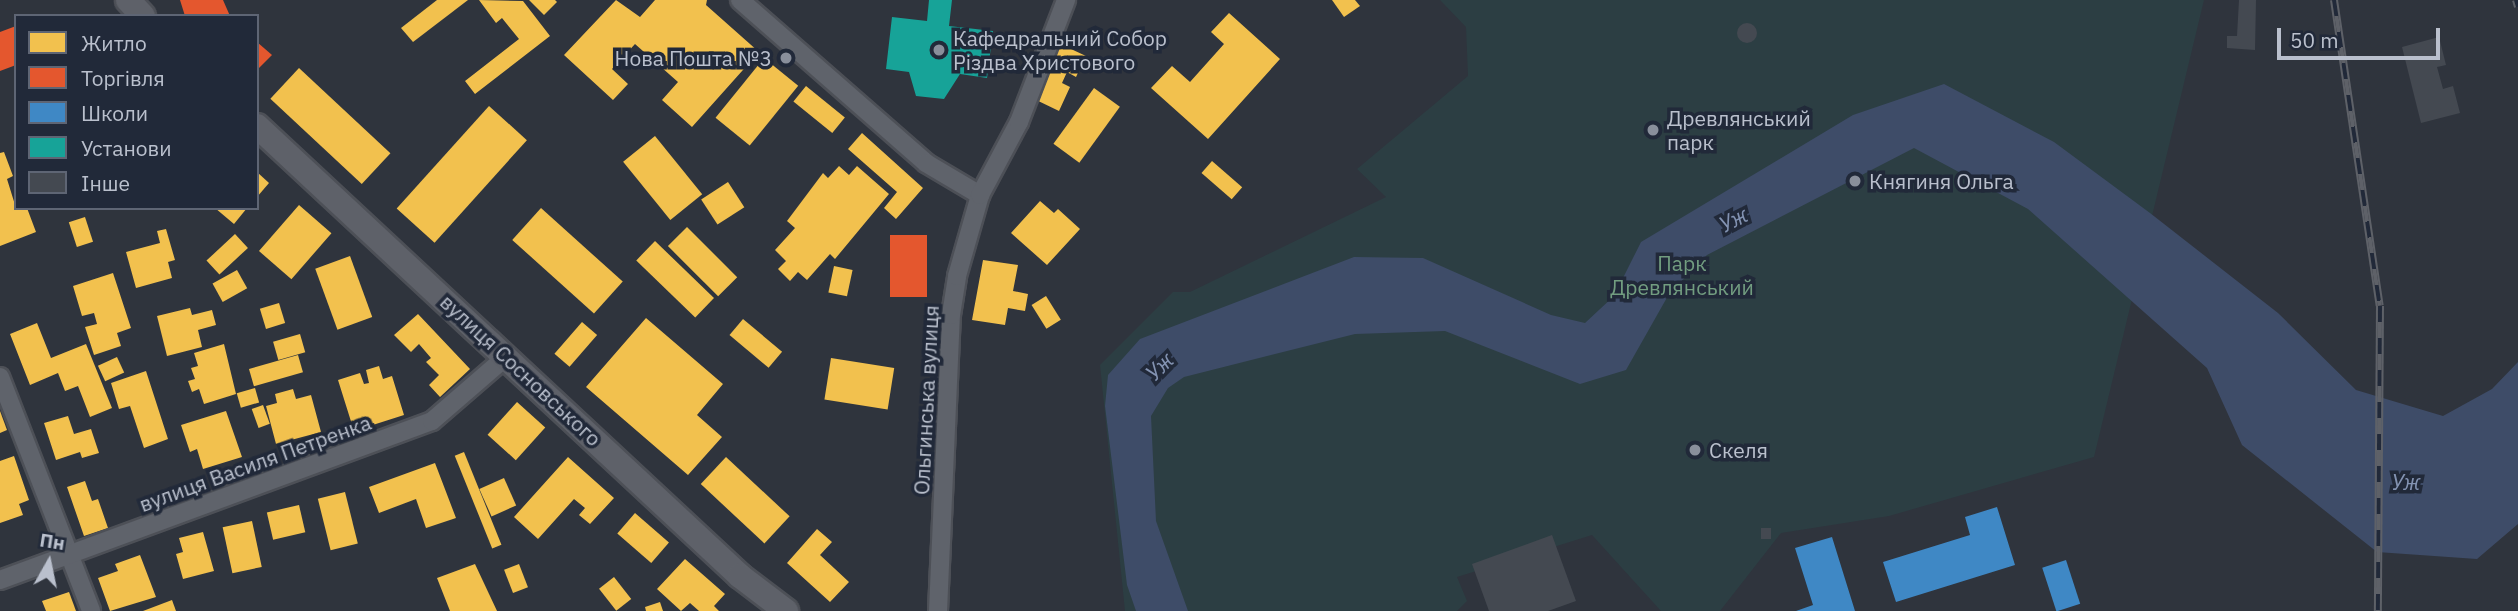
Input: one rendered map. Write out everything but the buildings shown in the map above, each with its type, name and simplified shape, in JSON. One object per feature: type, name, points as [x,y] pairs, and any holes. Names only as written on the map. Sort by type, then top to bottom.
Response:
[{"type":"street","points":[[128,0],[141,14]]},
{"type":"street","points":[[740,0],[926,163],[981,195]]},
{"type":"street","name":"Ольгинська вулиця","points":[[938,611],[951,315],[957,276],[981,195],[1019,122],[1066,0]]},
{"type":"street","name":"вулиця Сосновського","points":[[259,128],[507,356],[740,576],[786,611]]},
{"type":"street","name":"вулиця Василя Петренка","points":[[0,580],[432,421],[507,356]]},
{"type":"street","points":[[0,377],[91,611]]},
{"type":"green space","name":"Парк Древлянський","points":[[1440,0],[2204,0],[2094,457],[1889,516],[1781,533],[1720,611],[1661,611],[1592,535],[1457,577],[1467,601],[1457,611],[1125,611],[1100,365],[1173,292],[1190,292],[1386,197],[1357,169],[1468,76],[1466,27]]},
{"type":"water","name":"Уж","points":[[1944,84],[2054,142],[2150,213],[2278,313],[2356,390],[2443,416],[2492,389],[2518,362],[2518,524],[2477,559],[2377,552],[2242,445],[2207,368],[2028,209],[1914,148],[1707,255],[1669,294],[1626,370],[1580,384],[1445,331],[1355,334],[1184,377],[1168,388],[1151,416],[1156,521],[1188,611],[1136,611],[1127,585],[1105,406],[1108,375],[1140,339],[1354,257],[1423,258],[1551,315],[1585,323],[1614,296],[1641,242],[1853,115]]},
{"type":"railway","points":[[2334,0],[2380,306],[2378,611]]},
{"type":"railway","points":[[2516,0],[2518,7]]},
{"type":"place","name":"Кафедральний Собор Різдва Христового","points":[[939,50]]},
{"type":"place","name":"Нова Пошта №3","points":[[786,58]]},
{"type":"place","name":"Древлянський парк","points":[[1653,130]]},
{"type":"place","name":"Княгиня Ольга","points":[[1855,181]]},
{"type":"place","name":"Скеля","points":[[1695,450]]}]
